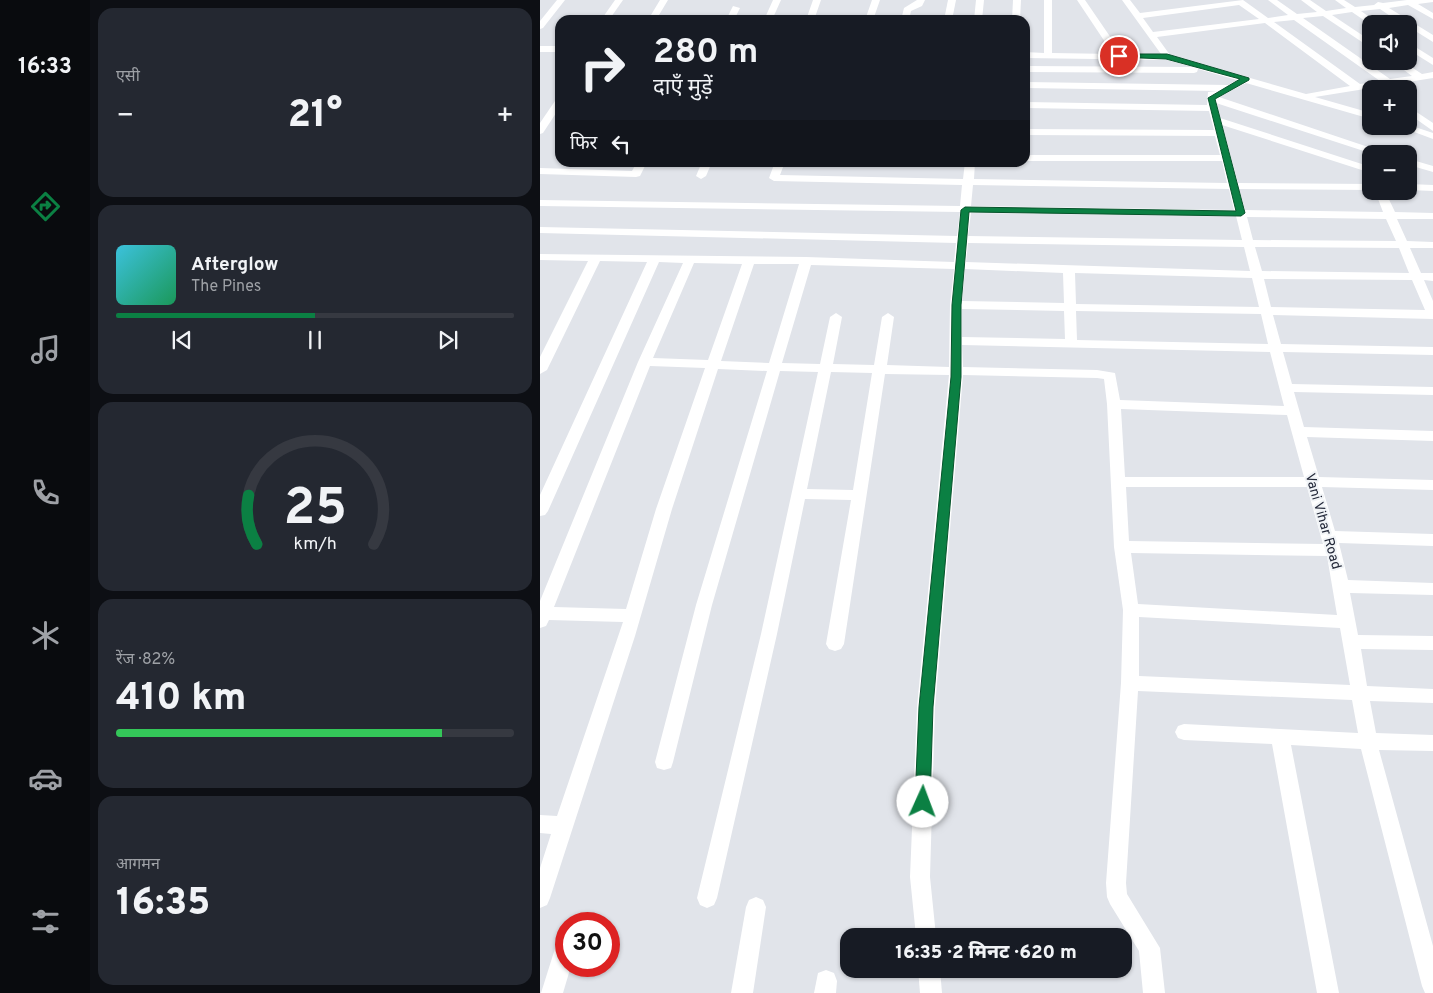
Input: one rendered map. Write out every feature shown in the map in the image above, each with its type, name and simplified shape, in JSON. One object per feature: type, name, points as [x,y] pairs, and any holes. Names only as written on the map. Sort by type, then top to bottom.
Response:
[{"type":"street","points":[[540,26],[561,0]]},
{"type":"street","points":[[608,15],[619,0]]},
{"type":"street","points":[[655,15],[664,0]]},
{"type":"street","points":[[770,15],[777,0]]},
{"type":"street","points":[[812,15],[817,0]]},
{"type":"street","points":[[871,15],[876,0]]},
{"type":"street","points":[[906,15],[907,10],[919,4],[921,0]]},
{"type":"street","points":[[949,15],[952,0]]},
{"type":"street","points":[[978,15],[980,0]]},
{"type":"street","points":[[1016,15],[1017,0]]},
{"type":"street","points":[[1048,0],[1048,55]]},
{"type":"street","points":[[1081,0],[1119,56]]},
{"type":"street","points":[[1126,0],[1167,56]]},
{"type":"street","points":[[1272,0],[1376,80]]},
{"type":"street","points":[[1305,0],[1362,39]]},
{"type":"street","points":[[1339,0],[1362,15]]},
{"type":"street","points":[[1372,0],[1396,15]]},
{"type":"street","points":[[1151,35],[1325,14],[1408,1],[1430,0]]},
{"type":"street","points":[[1138,16],[1240,1],[1359,88]]},
{"type":"street","points":[[1408,1],[1433,16]]},
{"type":"street","points":[[732,15],[736,8]]},
{"type":"street","points":[[1417,29],[1433,39]]},
{"type":"street","points":[[540,49],[555,49]]},
{"type":"street","points":[[540,62],[555,49]]},
{"type":"street","points":[[1417,51],[1433,62]]},
{"type":"street","points":[[1030,55],[1167,56],[1362,113]]},
{"type":"street","points":[[1030,69],[1213,70]]},
{"type":"street","points":[[1410,70],[1420,77]]},
{"type":"street","points":[[1406,80],[1433,75]]},
{"type":"street","points":[[1030,131],[1214,109],[1231,88],[1246,79]]},
{"type":"street","points":[[1030,86],[1214,109],[1362,148]]},
{"type":"street","points":[[1306,96],[1362,88]]},
{"type":"street","points":[[1030,105],[1214,109],[1362,167]]},
{"type":"street","points":[[540,131],[555,108]]},
{"type":"street","name":"Vani Vihar Road","points":[[1214,109],[1292,410],[1331,544],[1348,622],[1369,742],[1433,986]]},
{"type":"street","points":[[1417,116],[1433,128]]},
{"type":"street","points":[[1417,131],[1433,136]]},
{"type":"street","points":[[1030,158],[1226,158]]},
{"type":"street","points":[[1417,164],[1433,169]]},
{"type":"street","points":[[540,171],[571,167],[636,174],[640,167]]},
{"type":"street","points":[[701,176],[705,167]]},
{"type":"street","points":[[778,167],[774,178],[968,183],[1362,187]]},
{"type":"street","points":[[925,928],[920,877],[926,707],[956,371],[956,305],[970,167]]},
{"type":"street","points":[[956,305],[1433,315],[1384,200]]},
{"type":"street","points":[[540,203],[1433,216]]},
{"type":"street","points":[[540,230],[1249,245],[1433,245]]},
{"type":"street","points":[[540,268],[543,257],[655,258],[1257,275],[1433,277]]},
{"type":"street","points":[[540,370],[596,258]]},
{"type":"street","points":[[540,511],[655,258]]},
{"type":"street","points":[[632,616],[541,616],[645,362],[690,259]]},
{"type":"street","points":[[540,898],[632,616],[664,509],[749,260]]},
{"type":"street","points":[[664,762],[704,606],[806,261]]},
{"type":"street","points":[[1069,269],[1071,344]]},
{"type":"street","points":[[708,898],[769,634],[836,317]]},
{"type":"street","points":[[835,644],[888,317]]},
{"type":"street","points":[[956,341],[1433,351]]},
{"type":"street","points":[[645,362],[879,370],[1105,374],[1110,376],[1114,404],[1122,548],[1131,610],[1130,683],[1117,897],[1149,948],[1154,993]]},
{"type":"street","points":[[1287,388],[1433,391]]},
{"type":"street","points":[[1114,404],[1292,410]]},
{"type":"street","points":[[1298,432],[1433,436]]},
{"type":"street","points":[[1118,482],[1313,482],[1433,485]]},
{"type":"street","points":[[798,494],[859,495]]},
{"type":"street","points":[[1122,548],[1433,540]]},
{"type":"street","points":[[1341,586],[1433,588]]},
{"type":"street","points":[[1131,610],[1348,622]]},
{"type":"street","points":[[1351,642],[1433,643]]},
{"type":"street","points":[[1130,683],[1433,696]]},
{"type":"street","points":[[1184,732],[1369,742],[1433,743]]},
{"type":"street","points":[[1280,736],[1328,993]]},
{"type":"street","points":[[540,824],[564,826]]},
{"type":"street","points":[[742,993],[756,907]]},
{"type":"street","points":[[552,993],[557,977]]},
{"type":"street","points":[[930,978],[931,993]]},
{"type":"route","points":[[923,802],[926,707],[956,377],[956,305],[965,210],[1241,213],[1211,98],[1246,79],[1167,56],[1119,56]]}]
